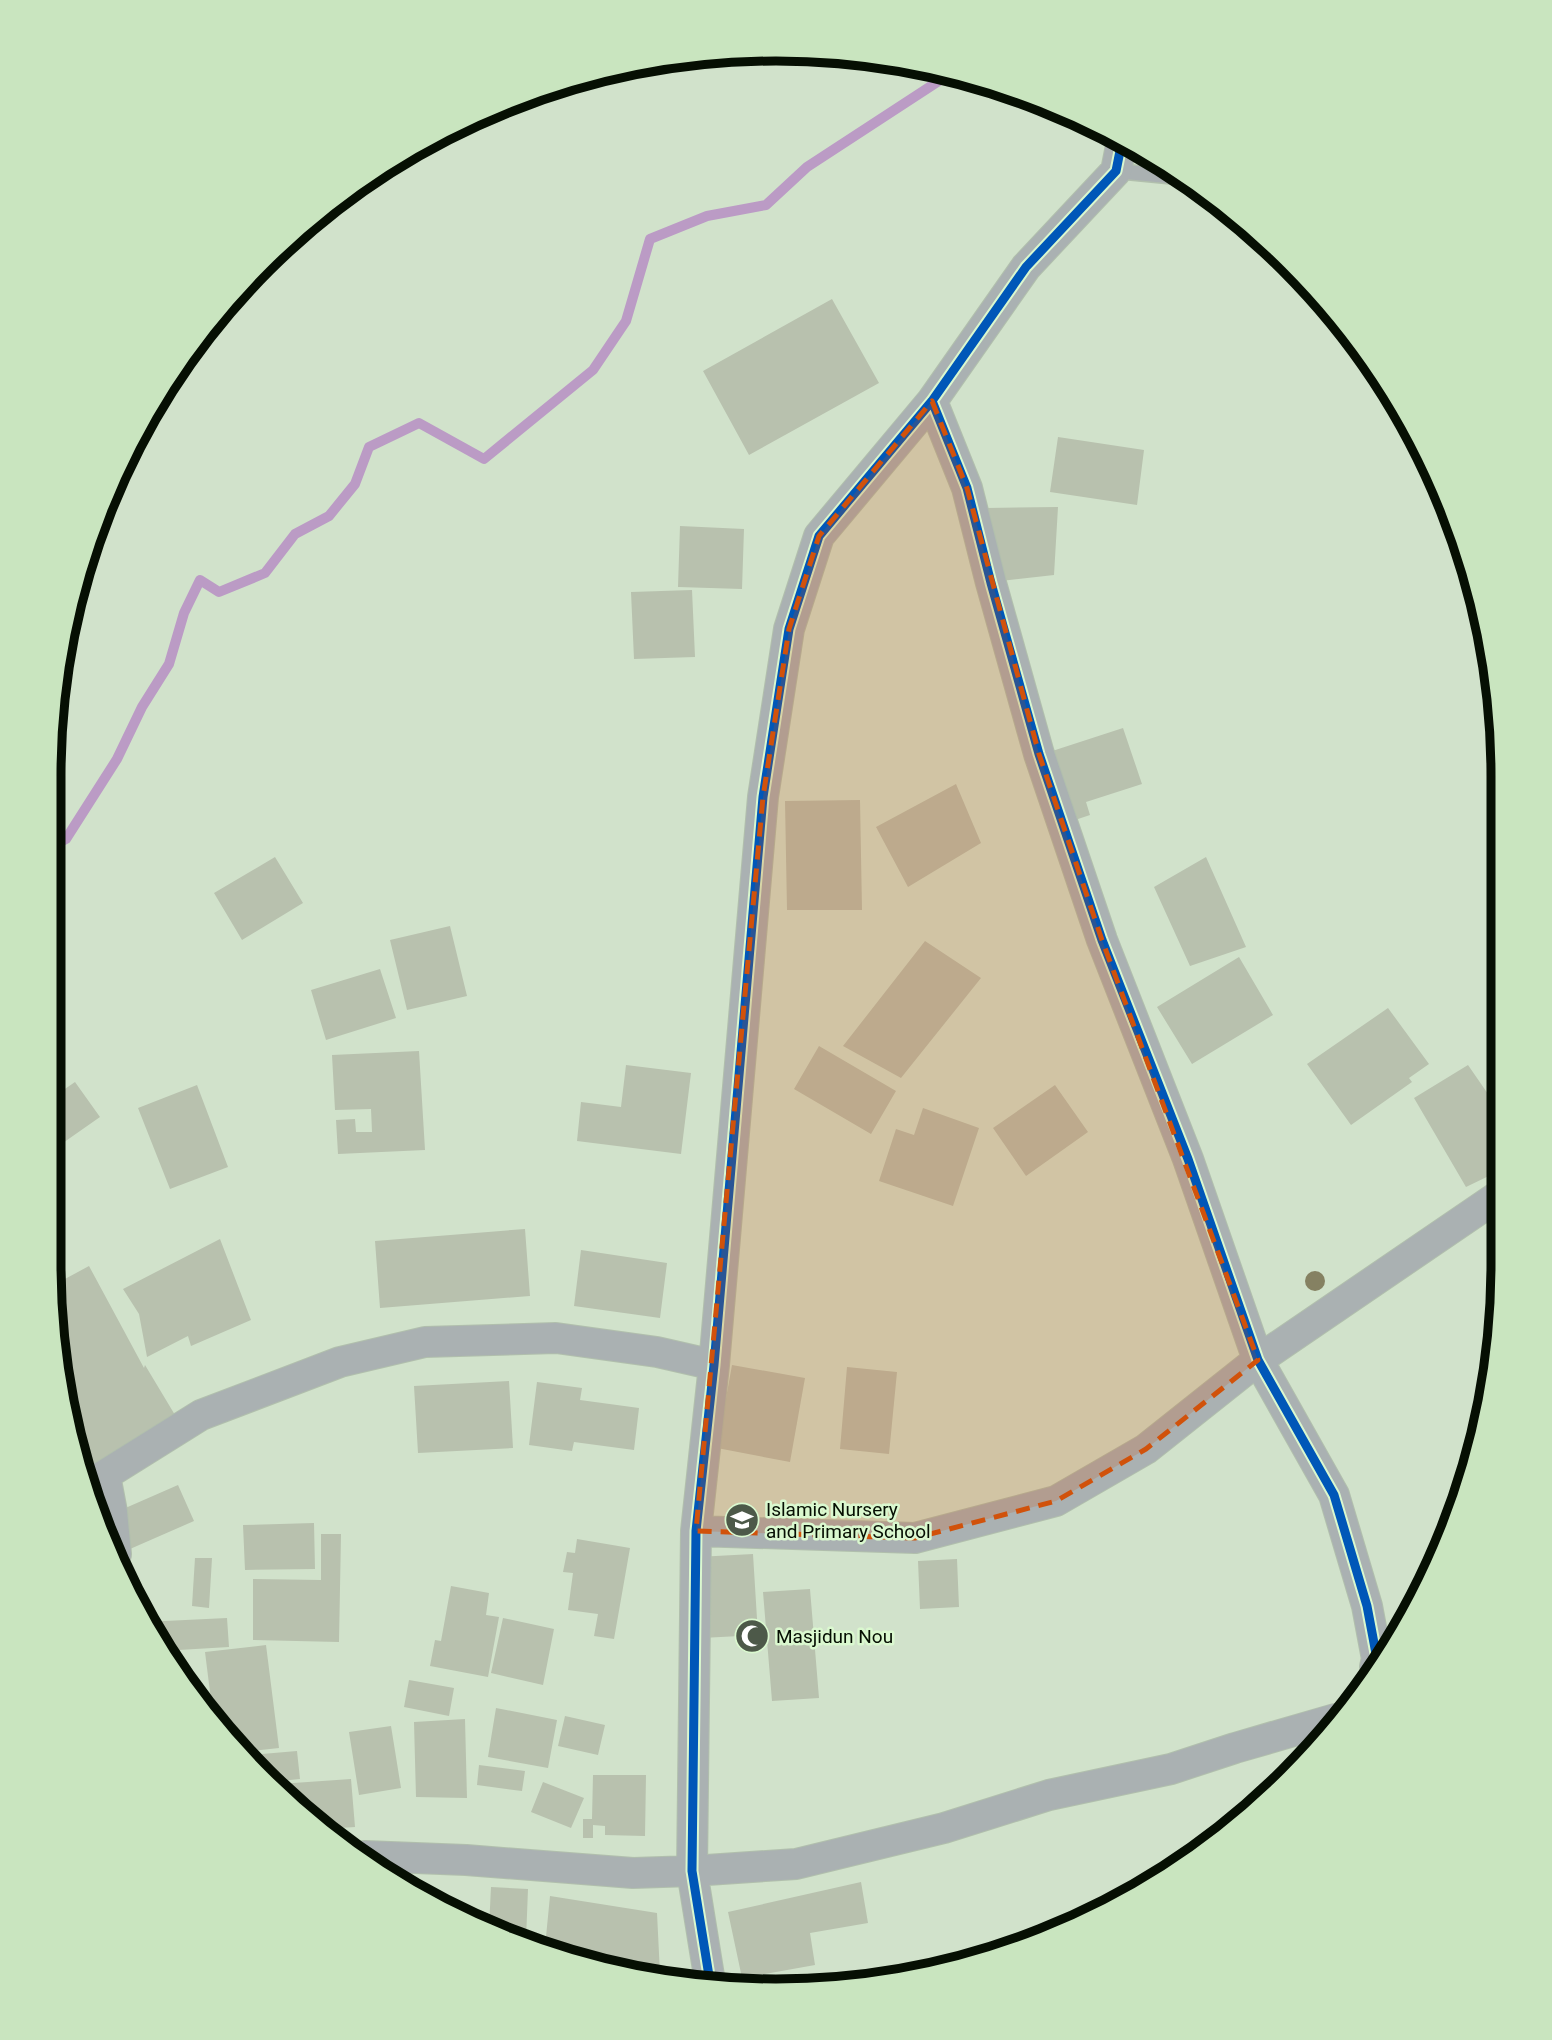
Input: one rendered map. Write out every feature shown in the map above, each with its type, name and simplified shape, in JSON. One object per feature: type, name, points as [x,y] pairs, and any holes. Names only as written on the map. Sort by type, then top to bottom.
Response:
[{"type":"street","points":[[709,1975],[692,1871],[696,1531],[714,1365],[763,797],[789,629],[819,536],[932,401],[1026,267],[1116,171],[1120,150]]},
{"type":"street","points":[[932,401],[967,488],[1039,754],[1102,940],[1188,1159],[1258,1360],[1334,1495],[1367,1606],[1376,1652]]},
{"type":"street","points":[[696,1531],[915,1538],[1056,1501],[1146,1449],[1258,1360],[1491,1201]]},
{"type":"street","points":[[115,1534],[113,1512],[96,1480],[201,1415],[340,1362],[425,1342],[556,1338],[657,1352],[714,1365]]},
{"type":"street","points":[[377,1856],[466,1860],[633,1873],[796,1864],[944,1828],[1049,1795],[1171,1769],[1324,1722]]},
{"type":"lane","points":[[1116,171],[1163,176]]},
{"type":"highlighted area","points":[[932,401],[967,488],[1039,754],[1102,940],[1258,1360],[1146,1449],[1056,1501],[915,1538],[696,1531],[763,797],[789,629],[819,536]]},
{"type":"building","points":[[832,299],[879,383],[749,455],[703,371]]},
{"type":"building","points":[[1058,437],[1144,450],[1137,505],[1050,492]]},
{"type":"building","points":[[1058,507],[1054,575],[992,582],[986,508]]},
{"type":"building","points":[[680,526],[744,529],[742,589],[678,587]]},
{"type":"building","points":[[692,590],[695,657],[634,659],[631,592]]},
{"type":"building","points":[[1123,728],[1142,784],[1086,802],[1090,815],[1063,824],[1040,755]]},
{"type":"building","points":[[956,784],[981,843],[908,887],[876,827]]},
{"type":"building","points":[[860,800],[862,910],[787,910],[785,801]]},
{"type":"building","points":[[275,857],[303,903],[242,940],[214,893]]},
{"type":"building","points":[[1206,857],[1246,947],[1190,966],[1154,887]]},
{"type":"building","points":[[450,926],[467,996],[407,1010],[390,940]]},
{"type":"building","points":[[925,941],[981,978],[901,1078],[843,1046]]},
{"type":"building","points":[[1239,957],[1273,1015],[1192,1064],[1157,1007]]},
{"type":"building","points":[[380,969],[396,1018],[326,1040],[311,990]]},
{"type":"building","points":[[1388,1008],[1429,1064],[1409,1078],[1412,1082],[1351,1125],[1307,1064]]},
{"type":"building","points":[[819,1046],[896,1091],[871,1134],[794,1089]]},
{"type":"building","points":[[419,1051],[425,1150],[338,1154],[336,1120],[355,1119],[356,1132],[372,1132],[371,1109],[335,1110],[332,1055]]},
{"type":"building","points":[[626,1065],[691,1073],[681,1154],[577,1141],[581,1102],[621,1107]]},
{"type":"building","points":[[1468,1065],[1491,1098],[1491,1175],[1466,1187],[1414,1098]]},
{"type":"building","points":[[75,1082],[100,1117],[61,1144],[61,1092]]},
{"type":"building","points":[[197,1085],[228,1167],[170,1189],[138,1108]]},
{"type":"building","points":[[1055,1085],[1088,1132],[1026,1176],[993,1128]]},
{"type":"building","points":[[923,1108],[979,1128],[953,1206],[879,1181],[896,1129],[914,1135]]},
{"type":"building","points":[[525,1229],[530,1296],[380,1308],[375,1241]]},
{"type":"building","points":[[220,1239],[251,1320],[191,1346],[188,1336],[147,1357],[139,1314],[123,1289]]},
{"type":"building","points":[[581,1250],[667,1263],[660,1318],[574,1306]]},
{"type":"building","points":[[89,1266],[144,1368],[145,1365],[175,1415],[91,1466],[67,1357],[62,1281]]},
{"type":"building","points":[[732,1365],[805,1378],[790,1462],[717,1448]]},
{"type":"building","points":[[847,1367],[897,1372],[889,1454],[840,1449]]},
{"type":"building","points":[[509,1381],[513,1448],[418,1453],[414,1386]]},
{"type":"building","points":[[537,1382],[582,1388],[580,1400],[639,1408],[634,1450],[574,1442],[572,1451],[529,1445]]},
{"type":"building","points":[[178,1485],[194,1521],[130,1549],[114,1513]]},
{"type":"building","points":[[314,1523],[315,1569],[245,1570],[243,1525]]},
{"type":"building","points":[[321,1534],[341,1534],[339,1642],[253,1640],[253,1579],[321,1580]]},
{"type":"building","points":[[577,1539],[630,1548],[614,1639],[594,1636],[598,1614],[568,1610],[573,1573],[563,1572],[567,1552],[575,1553]]},
{"type":"building","points":[[753,1554],[758,1635],[702,1638],[697,1557]]},
{"type":"building","points":[[195,1558],[212,1558],[209,1608],[192,1606]]},
{"type":"building","points":[[957,1559],[959,1607],[920,1609],[918,1561]]},
{"type":"building","points":[[451,1586],[489,1593],[486,1615],[499,1617],[488,1677],[430,1666],[435,1640],[441,1641]]},
{"type":"building","points":[[810,1589],[819,1698],[772,1701],[763,1592]]},
{"type":"building","points":[[227,1618],[229,1647],[175,1650],[157,1621]]},
{"type":"building","points":[[503,1618],[554,1629],[543,1685],[491,1673]]},
{"type":"building","points":[[266,1645],[279,1748],[254,1751],[210,1700],[205,1652]]},
{"type":"building","points":[[409,1680],[454,1688],[449,1716],[404,1707]]},
{"type":"building","points":[[496,1708],[557,1720],[548,1768],[488,1757]]},
{"type":"building","points":[[565,1716],[605,1725],[598,1755],[558,1746]]},
{"type":"building","points":[[465,1719],[467,1798],[416,1797],[414,1722]]},
{"type":"building","points":[[391,1726],[401,1788],[359,1795],[349,1732]]},
{"type":"building","points":[[297,1751],[300,1779],[283,1781],[263,1760],[262,1754]]},
{"type":"building","points":[[479,1765],[525,1771],[522,1791],[477,1785]]},
{"type":"building","points":[[593,1775],[646,1775],[645,1836],[605,1835],[605,1826],[593,1825],[593,1838],[583,1838],[583,1819],[592,1819]]},
{"type":"building","points":[[351,1779],[355,1827],[338,1828],[286,1783]]},
{"type":"building","points":[[543,1782],[584,1798],[571,1828],[531,1812]]},
{"type":"building","points":[[861,1882],[868,1923],[810,1933],[815,1965],[742,1978],[728,1912]]},
{"type":"building","points":[[491,1887],[528,1889],[526,1933],[489,1918]]},
{"type":"building","points":[[550,1896],[657,1913],[660,1969],[591,1954],[546,1941]]},
{"type":"waterway","points":[[61,842],[66,839],[117,759],[142,707],[169,664],[184,613],[200,580],[219,592],[265,573],[295,534],[329,516],[355,484],[369,447],[419,423],[484,459],[593,370],[626,321],[650,239],[707,216],[766,205],[807,167],[939,81]]},
{"type":"cycle path","points":[[709,1975],[692,1871],[696,1531],[714,1365],[763,797],[789,629],[819,536],[932,401],[1026,267],[1116,171],[1120,150]]},
{"type":"cycle path","points":[[932,401],[967,488],[1039,754],[1102,940],[1188,1159],[1258,1360],[1334,1495],[1367,1606],[1376,1652]]},
{"type":"place","name":"Islamic Nursery and Primary School","points":[[742,1520]]},
{"type":"place","name":"Masjidun Nou","points":[[752,1636]]}]
